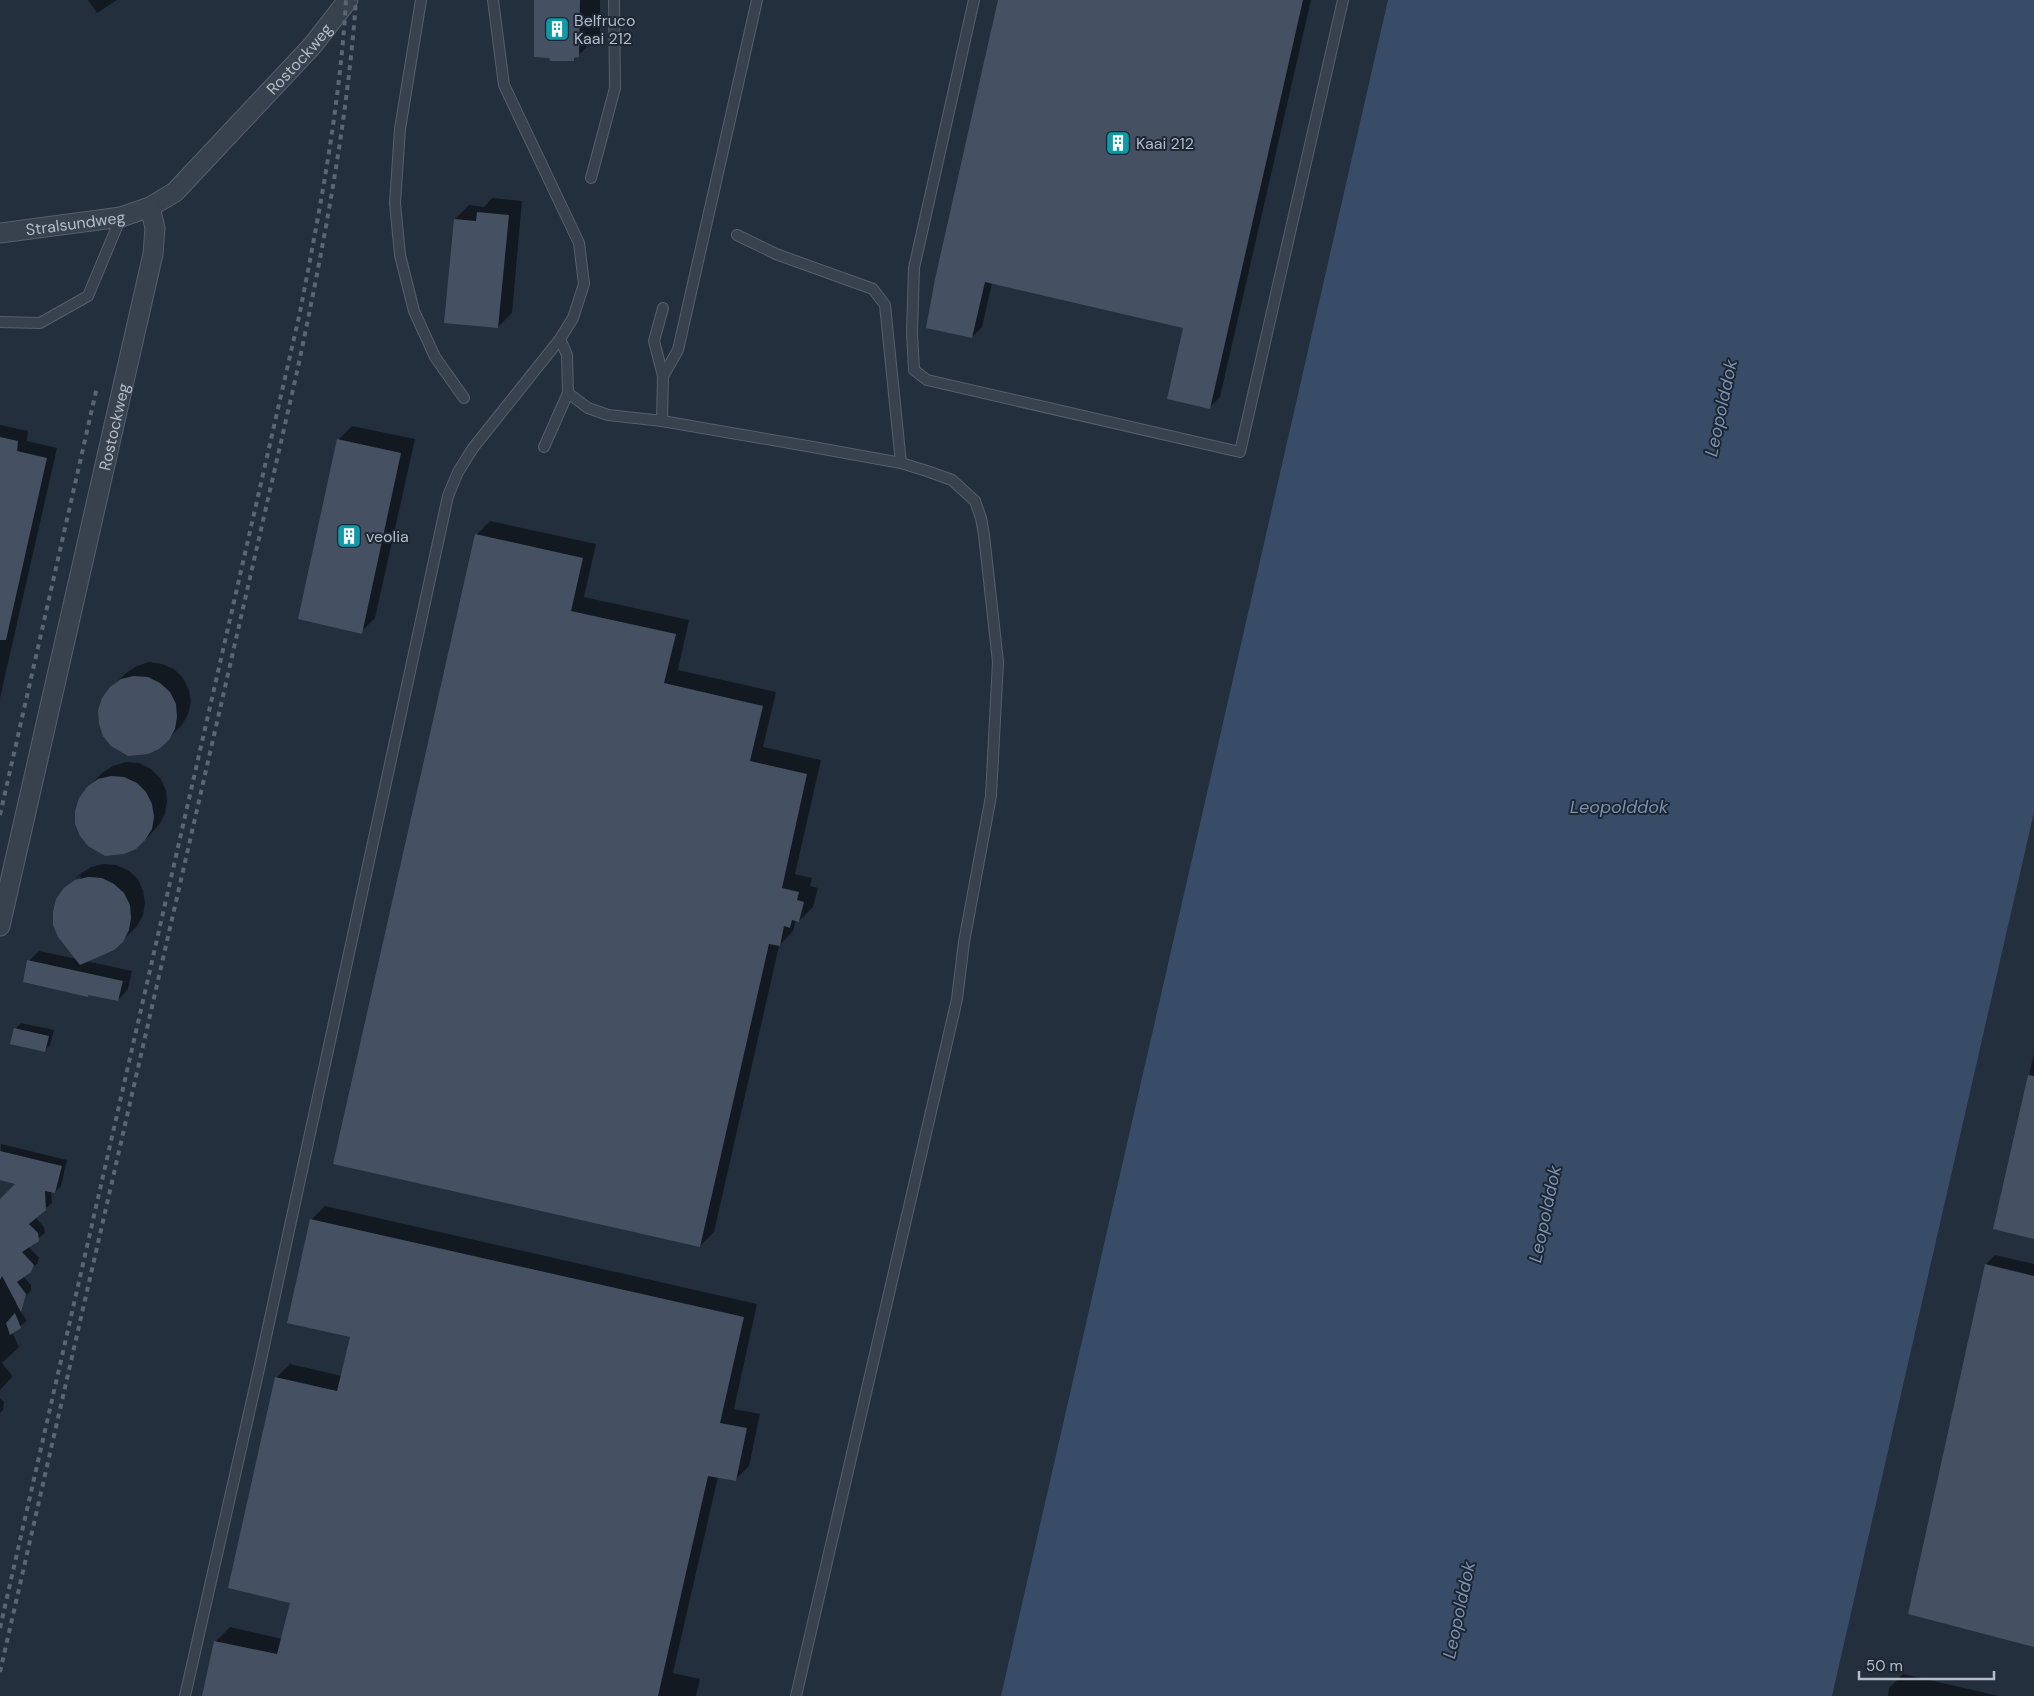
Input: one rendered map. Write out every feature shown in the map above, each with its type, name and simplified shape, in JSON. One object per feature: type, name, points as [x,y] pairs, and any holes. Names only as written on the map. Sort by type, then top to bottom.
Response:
[{"type":"street","name":"Rostockweg","points":[[0,926],[153,254],[154,228],[150,206],[174,192],[196,170],[312,46],[348,0]]},
{"type":"street","name":"Stralsundweg","points":[[0,234],[121,217],[150,206]]},
{"type":"lane","points":[[420,0],[400,128],[395,203],[400,255],[414,311],[435,357],[464,398]]},
{"type":"lane","points":[[185,1696],[263,1350],[448,496],[458,472],[474,448],[560,339],[573,318],[584,284],[579,243],[504,85],[493,7],[494,0]]},
{"type":"lane","points":[[591,178],[615,88],[614,0]]},
{"type":"lane","points":[[663,376],[678,350],[757,0]]},
{"type":"lane","points":[[974,0],[914,268],[912,332],[914,370],[927,380],[1240,452],[1343,0]]},
{"type":"lane","points":[[0,322],[40,323],[88,296],[121,217]]},
{"type":"lane","points":[[737,235],[776,254],[873,289],[879,297],[884,304],[901,463]]},
{"type":"lane","points":[[662,421],[663,376],[654,341],[663,308]]},
{"type":"lane","points":[[544,447],[568,393],[566,355],[560,339]]},
{"type":"lane","points":[[568,393],[588,408],[608,416],[662,421],[901,463],[952,480],[975,501],[981,518],[998,662],[991,796],[964,942],[957,999],[796,1696]]},
{"type":"water","name":"Leopolddok","points":[[1388,0],[2034,0],[2034,812],[1832,1696],[1001,1696]]},
{"type":"building","name":"Belfruco Kaai 212","points":[[534,0],[580,0],[579,57],[574,58],[574,61],[550,61],[549,58],[534,57]]},
{"type":"building","name":"Kaai 212","points":[[998,0],[1303,0],[1210,409],[1167,399],[1183,328],[985,282],[972,338],[926,328],[935,279]]},
{"type":"building","points":[[477,212],[509,215],[498,328],[444,323],[454,219],[476,221]]},
{"type":"building","points":[[0,437],[18,441],[17,451],[47,458],[6,640],[0,640]]},
{"type":"building","name":"veolia","points":[[337,439],[401,453],[362,634],[298,619]]},
{"type":"building","points":[[475,534],[583,558],[571,611],[676,634],[664,683],[763,706],[750,761],[807,774],[782,888],[799,892],[797,900],[804,902],[799,922],[792,920],[790,928],[784,926],[780,946],[769,944],[700,1247],[333,1164]]},
{"type":"building","points":[[134,676],[148,677],[160,683],[170,692],[176,704],[177,717],[175,729],[169,740],[159,749],[148,754],[128,756],[111,746],[103,736],[99,724],[98,710],[102,698],[110,687],[121,679]]},
{"type":"building","points":[[111,776],[124,777],[137,783],[146,792],[152,804],[154,817],[152,829],[136,849],[124,854],[105,856],[88,846],[80,836],[75,824],[75,811],[79,798],[87,787],[98,779]]},
{"type":"building","points":[[88,877],[102,878],[114,884],[124,893],[130,905],[131,918],[129,930],[123,942],[114,950],[80,965],[58,937],[53,925],[53,912],[56,899],[64,888],[75,880]]},
{"type":"building","points":[[27,960],[123,981],[118,1001],[88,995],[88,997],[23,982]]},
{"type":"building","points":[[14,1028],[49,1036],[45,1052],[10,1044]]},
{"type":"building","points":[[2028,1075],[2034,1076],[2034,1239],[1993,1229]]},
{"type":"building","points":[[0,1151],[62,1166],[55,1193],[45,1191],[46,1210],[29,1224],[38,1233],[39,1241],[22,1252],[34,1265],[31,1272],[17,1282],[26,1294],[21,1312],[2,1276],[0,1280],[0,1199],[15,1184],[0,1180]]},
{"type":"building","points":[[310,1219],[744,1317],[720,1423],[747,1428],[736,1481],[708,1476],[658,1696],[202,1696],[214,1641],[277,1654],[290,1603],[228,1588],[275,1377],[337,1391],[350,1337],[287,1323]]},
{"type":"building","points":[[1985,1264],[2034,1276],[2034,1647],[1908,1614]]},
{"type":"building","points":[[15,1313],[21,1328],[10,1335],[6,1323]]},
{"type":"railway","points":[[0,1628],[300,312],[322,196],[334,118],[346,0]]},
{"type":"railway","points":[[0,1672],[297,372],[333,187],[347,94],[356,0]]},
{"type":"railway","points":[[0,815],[97,387]]},
{"type":"place","name":"Belfruco Kaai 212","points":[[557,29]]},
{"type":"place","name":"Kaai 212","points":[[1118,143]]},
{"type":"place","name":"veolia","points":[[349,536]]}]
